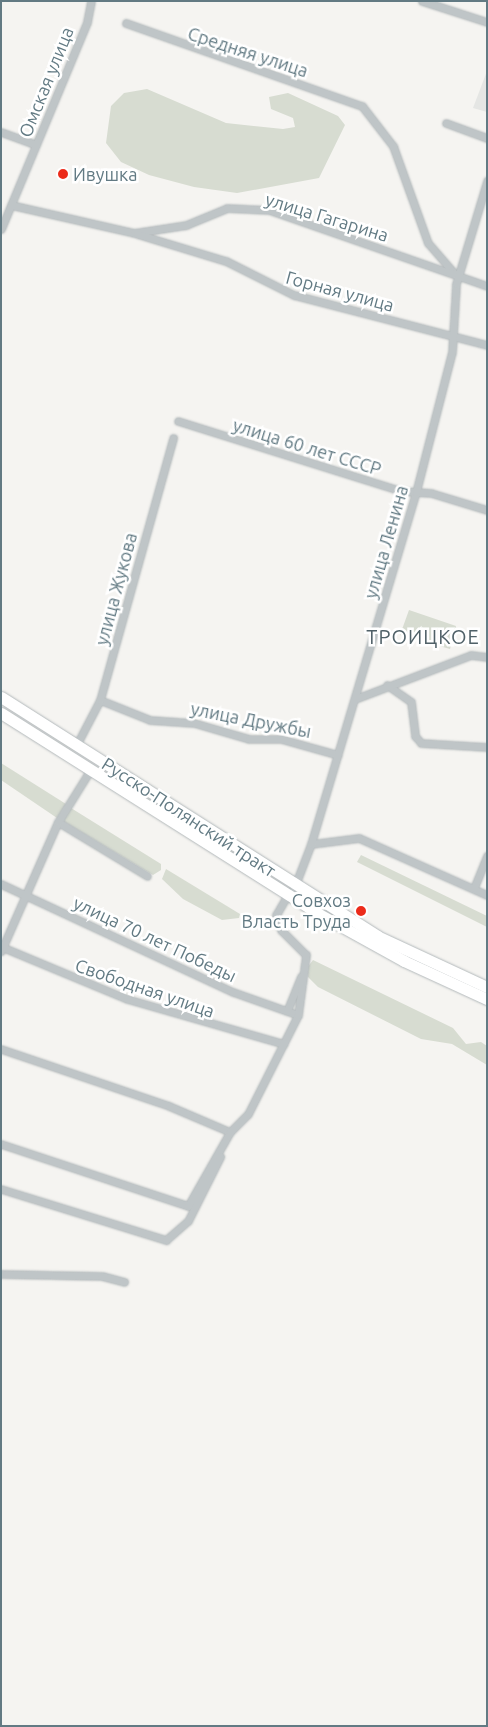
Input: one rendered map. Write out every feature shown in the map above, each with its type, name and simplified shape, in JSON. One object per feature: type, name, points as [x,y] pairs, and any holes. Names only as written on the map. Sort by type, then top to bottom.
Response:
[{"type":"main road","name":"Русско-Полянский тракт","points":[[1,697],[77,744],[292,892],[377,936],[487,987]]},
{"type":"main road","name":"Русско-Полянский тракт","points":[[1,712],[404,961],[487,999]]},
{"type":"street","name":"Омская улица","points":[[1,229],[87,22],[91,1]]},
{"type":"street","points":[[422,1],[487,22]]},
{"type":"street","name":"Средняя улица","points":[[126,23],[362,106],[392,146],[428,243],[458,276]]},
{"type":"street","points":[[446,123],[487,138]]},
{"type":"street","points":[[1,132],[36,144]]},
{"type":"street","name":"улица Ленина","points":[[301,977],[303,948],[281,930],[276,915],[292,892],[312,844],[416,492],[452,352],[458,276],[487,181]]},
{"type":"street","name":"улица Гагарина","points":[[11,205],[134,233],[186,225],[227,208],[269,210],[487,286]]},
{"type":"street","name":"Горная улица","points":[[134,233],[226,261],[294,295],[332,302],[452,339],[487,345]]},
{"type":"street","points":[[452,352],[470,341]]},
{"type":"street","name":"улица 60 лет СССР","points":[[178,421],[276,455],[487,510]]},
{"type":"street","name":"улица Жукова","points":[[77,744],[100,700],[173,438]]},
{"type":"street","points":[[355,699],[471,655],[487,657]]},
{"type":"street","points":[[388,685],[411,702],[415,736],[421,743],[487,747]]},
{"type":"street","name":"улица Дружбы","points":[[100,700],[150,720],[194,723],[249,739],[281,739],[338,755]]},
{"type":"street","points":[[2,949],[58,822],[91,769]]},
{"type":"street","points":[[58,822],[147,876]]},
{"type":"street","points":[[312,844],[359,838],[487,895]]},
{"type":"street","points":[[474,888],[487,855]]},
{"type":"street","name":"улица 70 лет Победы","points":[[1,884],[233,992],[298,1015]]},
{"type":"street","name":"Свободная улица","points":[[2,949],[127,999],[284,1044]]},
{"type":"street","points":[[286,1011],[301,977]]},
{"type":"street","points":[[1,1144],[180,1207],[190,1204],[230,1132],[248,1114],[284,1044],[298,1015],[301,977]]},
{"type":"street","points":[[1,1049],[188,1112],[230,1132]]},
{"type":"street","points":[[1,1189],[166,1240],[188,1221],[218,1167],[224,1145]]},
{"type":"street","points":[[1,1274],[102,1276],[124,1282]]},
{"type":"shaded area","points":[[487,71],[487,112],[473,108]]},
{"type":"shaded area","points":[[147,89],[226,123],[283,129],[295,127],[293,118],[271,109],[269,97],[288,93],[338,116],[345,125],[319,178],[237,193],[194,187],[149,175],[121,162],[106,143],[111,106],[124,93]]},
{"type":"shaded area","points":[[409,610],[456,626],[450,649],[400,635]]},
{"type":"shaded area","points":[[1,763],[66,804],[57,818],[1,780]]},
{"type":"shaded area","points":[[71,808],[161,864],[161,870],[153,875],[63,821]]},
{"type":"shaded area","points":[[361,855],[487,916],[487,927],[357,862]]},
{"type":"shaded area","points":[[166,869],[240,914],[239,918],[222,920],[183,899],[162,879]]},
{"type":"shaded area","points":[[313,960],[453,1028],[466,1044],[481,1042],[487,1046],[487,1065],[452,1044],[421,1039],[318,987],[308,977],[307,968]]},
{"type":"place","name":"Ивушка","points":[[63,174]]},
{"type":"place","name":"Совхоз Власть Труда","points":[[361,911]]},
{"type":"district","name":"ТРОИЦКОЕ","points":[[423,636]]}]
